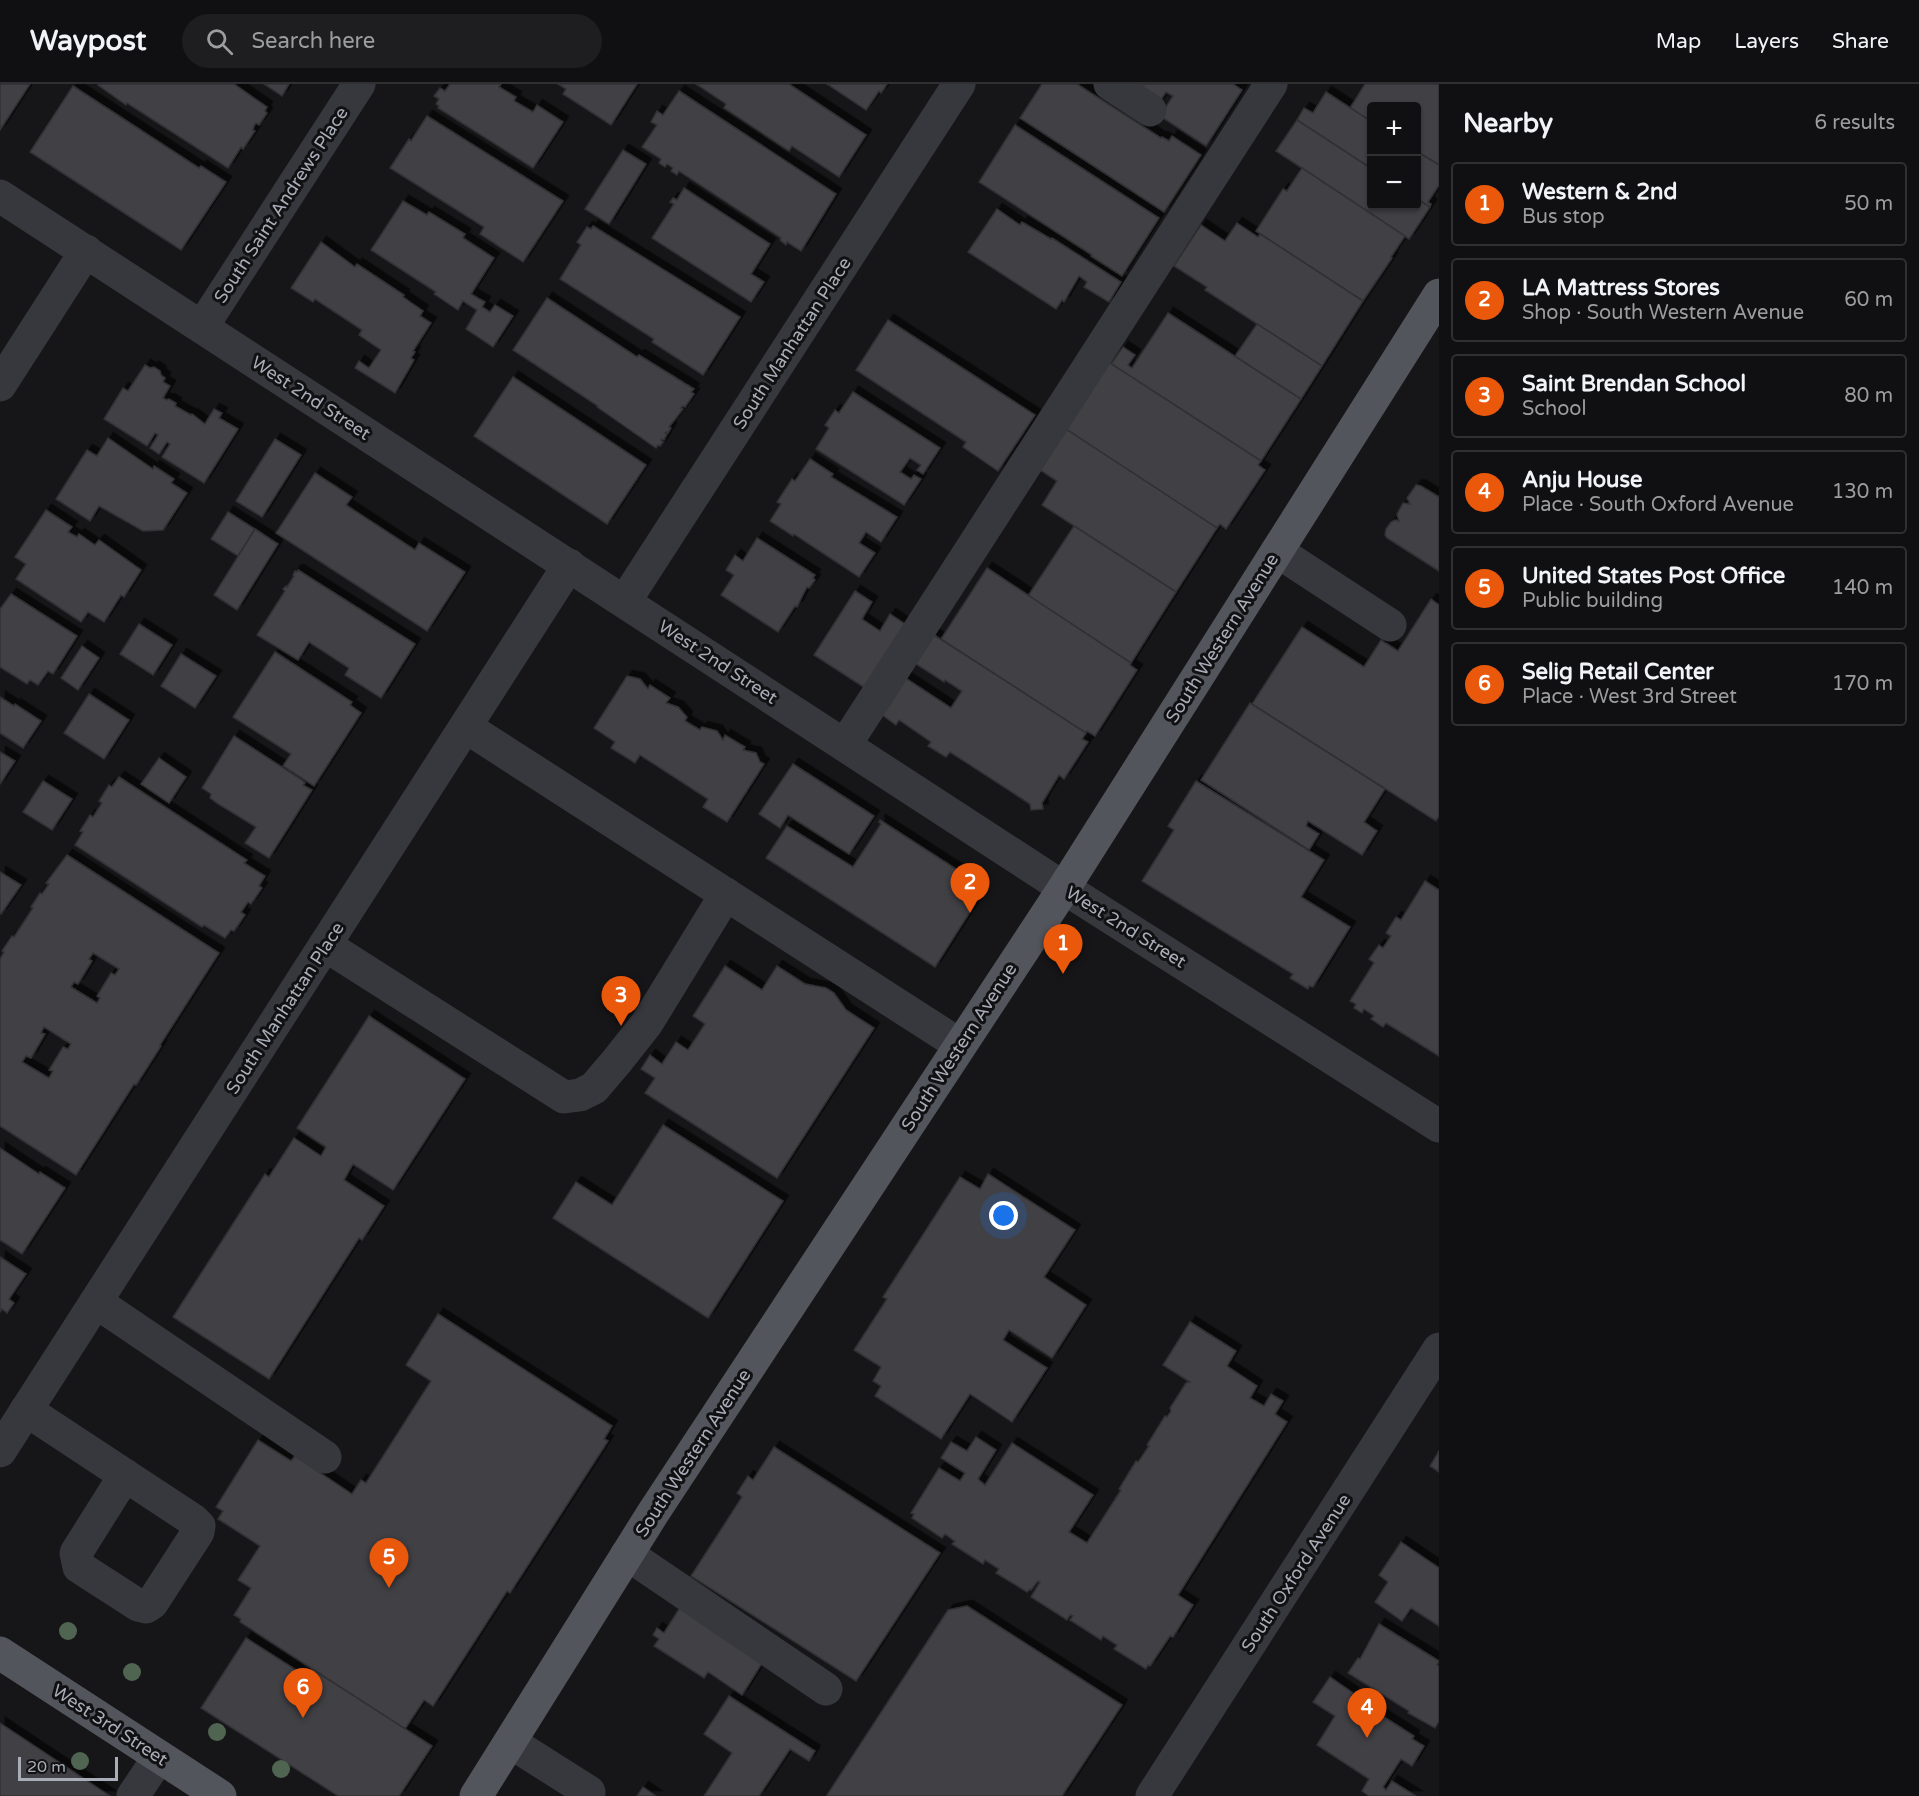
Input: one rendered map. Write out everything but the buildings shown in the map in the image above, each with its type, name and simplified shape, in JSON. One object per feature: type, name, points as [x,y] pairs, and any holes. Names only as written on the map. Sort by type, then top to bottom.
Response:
[{"type":"main road","name":"South Western Avenue","points":[[476,1796],[627,1554],[1064,888],[1439,295]]},
{"type":"main road","name":"West 3rd Street","points":[[0,1653],[220,1796]]},
{"type":"street","name":"South Saint Andrews Place","points":[[202,327],[359,84]]},
{"type":"street","name":"South Manhattan Place","points":[[625,601],[959,84]]},
{"type":"street","points":[[1110,84],[1150,110]]},
{"type":"street","points":[[845,745],[1271,84]]},
{"type":"street","name":"West 2nd Street","points":[[0,196],[1064,888],[1439,1126]]},
{"type":"street","points":[[0,384],[86,251]]},
{"type":"street","points":[[1277,551],[1390,625]]},
{"type":"street","name":"South Manhattan Place","points":[[0,1450],[569,566]]},
{"type":"street","points":[[466,727],[960,1045]]},
{"type":"street","points":[[325,945],[564,1097],[580,1095],[594,1088],[647,1023],[726,894]]},
{"type":"street","points":[[96,1302],[325,1457]]},
{"type":"street","name":"South Oxford Avenue","points":[[1152,1796],[1439,1349]]},
{"type":"street","points":[[26,1410],[125,1475]]},
{"type":"street","points":[[627,1554],[826,1689]]},
{"type":"street","points":[[510,1742],[589,1792],[586,1796]]},
{"type":"street","points":[[133,1796],[159,1757]]},
{"type":"place","name":"LA Mattress Stores","points":[[970,913]]},
{"type":"place","name":"Western & 2nd","points":[[1063,974]]},
{"type":"place","name":"Saint Brendan School","points":[[621,1026]]},
{"type":"place","name":"United States Post Office","points":[[389,1588]]},
{"type":"place","name":"Selig Retail Center","points":[[303,1718]]},
{"type":"place","name":"Anju House","points":[[1367,1738]]}]
